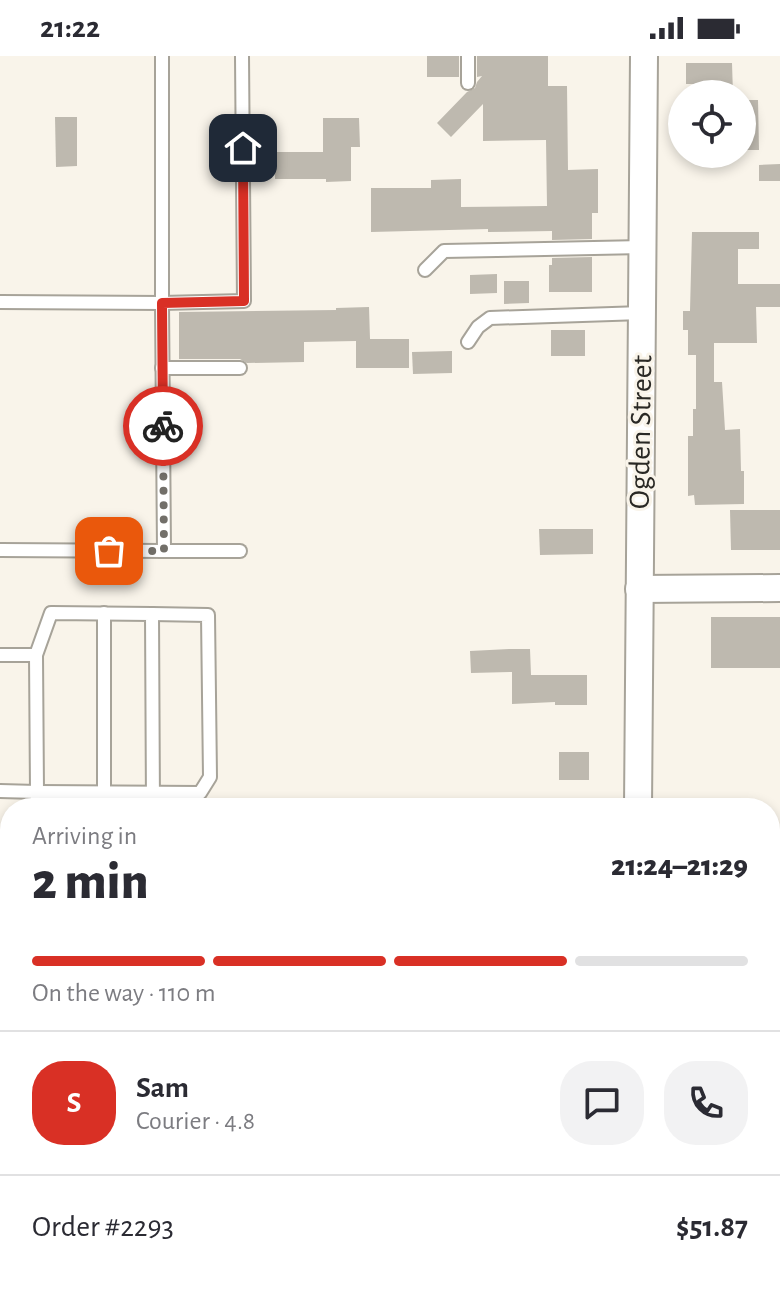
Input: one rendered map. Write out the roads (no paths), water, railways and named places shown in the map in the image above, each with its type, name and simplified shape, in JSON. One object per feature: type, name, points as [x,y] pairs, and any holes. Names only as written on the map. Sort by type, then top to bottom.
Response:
[{"type":"street","name":"Ogden Street","points":[[638,798],[644,56]]},
{"type":"street","points":[[639,589],[780,588]]},
{"type":"lane","points":[[162,56],[164,551]]},
{"type":"lane","points":[[0,302],[244,301],[242,56]]},
{"type":"lane","points":[[468,56],[468,83]]},
{"type":"lane","points":[[425,270],[444,251],[643,247]]},
{"type":"lane","points":[[468,342],[478,327],[490,318],[642,313]]},
{"type":"lane","points":[[162,368],[240,368]]},
{"type":"lane","points":[[0,550],[240,551]]},
{"type":"lane","points":[[37,798],[36,655],[51,613],[104,613],[208,615],[210,777],[200,798]]},
{"type":"lane","points":[[104,613],[104,798]]},
{"type":"lane","points":[[152,614],[153,798]]},
{"type":"lane","points":[[0,655],[36,655]]},
{"type":"lane","points":[[0,791],[200,793]]}]
